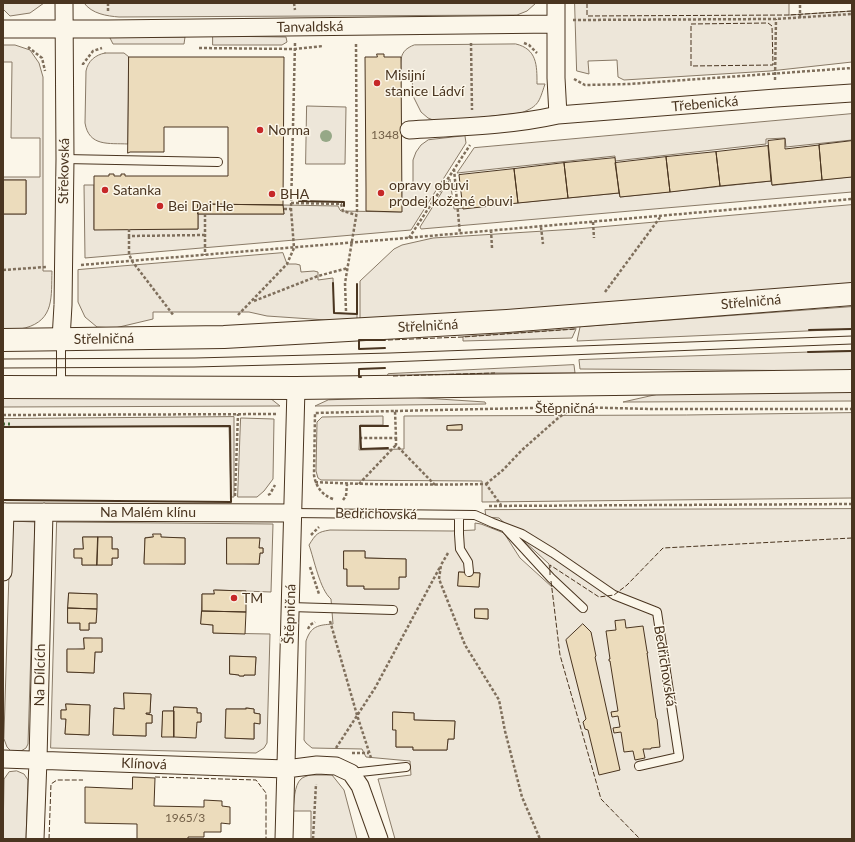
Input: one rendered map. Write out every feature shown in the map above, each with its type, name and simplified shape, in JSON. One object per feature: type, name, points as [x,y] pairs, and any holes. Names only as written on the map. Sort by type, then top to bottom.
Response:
[{"type":"main road","name":"Střelničná","points":[[3,340],[224,337],[499,322],[852,294]]},
{"type":"main road","points":[[3,387],[296,388],[852,381]]},
{"type":"street","name":"Střekovská","points":[[61,339],[63,305],[65,159],[64,3]]},
{"type":"street","points":[[556,3],[563,22],[556,78],[558,115]]},
{"type":"street","name":"Tanvaldská","points":[[3,30],[563,22]]},
{"type":"street","name":"Třebenická","points":[[408,130],[535,120],[558,115],[852,93]]},
{"type":"street","name":"Štěpničná","points":[[284,839],[296,388]]},
{"type":"street","name":"Na Malém klínu","points":[[4,512],[199,507],[293,513]]},
{"type":"street","points":[[3,572],[4,512]]},
{"type":"street","name":"Na Dílcích","points":[[35,839],[44,512]]},
{"type":"street","name":"Klínová","points":[[3,759],[286,769]]},
{"type":"street","points":[[286,769],[317,765],[336,766],[351,773],[360,786],[379,839]]},
{"type":"lane","points":[[65,159],[218,162]]},
{"type":"lane","points":[[61,339],[61,387]]},
{"type":"lane","name":"Bedřichovská","points":[[293,513],[475,515],[522,534],[553,553],[614,595],[657,612],[679,758],[639,766]]},
{"type":"lane","points":[[459,515],[460,549],[468,562],[469,572]]},
{"type":"lane","name":"Bedřichovská","points":[[504,527],[551,578],[583,608]]},
{"type":"lane","points":[[290,608],[392,610]]},
{"type":"lane","points":[[351,773],[406,767]]},
{"type":"path","points":[[238,315],[287,264],[294,248],[291,203],[295,49],[294,3]]},
{"type":"path","points":[[800,3],[800,18]]},
{"type":"path","points":[[563,22],[776,19],[852,14]]},
{"type":"path","points":[[776,19],[776,98]]},
{"type":"path","points":[[346,314],[345,283],[356,215],[356,41]]},
{"type":"path","points":[[471,41],[472,117]]},
{"type":"path","points":[[520,42],[529,45],[537,53],[539,58]]},
{"type":"path","points":[[23,45],[42,58],[46,74]]},
{"type":"path","points":[[193,48],[295,49],[328,45]]},
{"type":"path","points":[[83,72],[83,64],[93,51],[108,46]]},
{"type":"path","points":[[556,78],[571,77],[585,85],[629,84],[852,68]]},
{"type":"path","points":[[409,238],[474,140]]},
{"type":"path","points":[[454,169],[460,234]]},
{"type":"path","points":[[80,265],[460,234],[491,230],[541,227],[852,199]]},
{"type":"path","points":[[291,203],[341,204],[343,211],[356,215]]},
{"type":"path","points":[[284,209],[291,209]]},
{"type":"path","points":[[205,214],[205,255]]},
{"type":"path","points":[[585,315],[597,303],[661,216]]},
{"type":"path","points":[[593,222],[594,238]]},
{"type":"path","points":[[541,227],[543,244]]},
{"type":"path","points":[[129,229],[128,254],[174,316]]},
{"type":"path","points":[[491,230],[492,248]]},
{"type":"path","points":[[129,236],[205,235]]},
{"type":"path","points":[[3,270],[48,267]]},
{"type":"path","points":[[252,302],[318,276],[348,268]]},
{"type":"path","points":[[315,482],[347,484],[486,484],[557,419],[572,408]]},
{"type":"path","name":"Štěpničná","points":[[315,482],[315,413],[572,408],[852,408]]},
{"type":"path","points":[[358,484],[396,445],[395,411]]},
{"type":"path","points":[[235,501],[238,414]]},
{"type":"path","points":[[3,415],[280,414]]},
{"type":"path","points":[[360,438],[396,438]]},
{"type":"path","points":[[396,445],[435,485]]},
{"type":"path","points":[[315,482],[319,489],[335,500]]},
{"type":"path","points":[[266,497],[270,494],[276,483]]},
{"type":"path","points":[[341,502],[346,496],[347,484]]},
{"type":"path","points":[[486,484],[502,506],[852,504]]},
{"type":"path","points":[[333,752],[375,688],[459,534]]},
{"type":"path","points":[[308,561],[319,594]]},
{"type":"path","points":[[441,565],[438,579],[465,644],[499,700],[505,731],[522,797],[540,839]]},
{"type":"path","points":[[330,619],[374,770]]},
{"type":"path","points":[[313,839],[316,777]]},
{"type":"shaded area","points":[[3,3],[44,3],[30,13],[10,16],[3,9]]},
{"type":"shaded area","points":[[84,3],[536,3],[527,11],[517,15],[119,17],[95,12]]},
{"type":"shaded area","points":[[575,3],[789,3],[789,15],[852,11],[852,62],[770,71],[624,80],[618,77],[617,60],[588,61],[589,74],[577,71]]},
{"type":"shaded area","points":[[213,36],[286,37],[287,42],[282,45],[213,45]]},
{"type":"shaded area","points":[[185,37],[184,44],[113,44],[110,38]]},
{"type":"shaded area","points":[[516,44],[523,46],[532,54],[537,70],[537,84],[545,84],[538,103],[532,108],[521,113],[438,122],[428,118],[421,112],[413,96],[412,75],[401,75],[401,61],[403,53],[409,47],[414,45]]},
{"type":"shaded area","points":[[3,45],[15,45],[30,50],[39,63],[43,77],[43,271],[52,271],[52,289],[49,306],[42,319],[25,328],[17,329],[3,329],[3,214],[26,214],[26,180],[3,180],[3,177],[40,177],[40,138],[11,138],[12,62],[3,62]]},
{"type":"shaded area","points":[[105,53],[124,53],[129,57],[128,144],[101,142],[95,140],[87,131],[85,123],[86,71],[88,64],[92,59]]},
{"type":"shaded area","points":[[307,106],[346,107],[345,164],[306,164]]},
{"type":"shaded area","points":[[852,114],[852,140],[786,147],[785,138],[766,139],[766,144],[615,161],[615,156],[457,173],[474,148]]},
{"type":"shaded area","points":[[465,136],[466,143],[411,230],[85,258],[84,185],[94,185],[94,229],[198,229],[198,214],[284,214],[283,205],[338,206],[341,211],[401,212],[402,184],[413,184],[413,160],[421,145],[428,140]]},
{"type":"shaded area","points":[[852,177],[852,192],[421,229],[420,227],[450,179],[454,209],[619,193],[620,197],[771,181],[772,185]]},
{"type":"shaded area","points":[[852,205],[852,286],[495,313],[360,319],[360,281],[394,249],[402,245],[433,238],[576,229]]},
{"type":"shaded area","points":[[283,253],[287,264],[300,265],[301,272],[318,272],[318,280],[333,278],[334,313],[357,314],[357,319],[326,320],[267,316],[249,312],[153,312],[153,319],[115,328],[97,327],[85,317],[78,302],[78,270]]},
{"type":"shaded area","points":[[852,307],[852,329],[577,341],[580,327]]},
{"type":"shaded area","points":[[576,329],[572,338],[463,341],[463,337]]},
{"type":"shaded area","points":[[852,351],[852,371],[580,369],[579,360]]},
{"type":"shaded area","points":[[574,365],[575,373],[495,373],[387,376],[388,374]]},
{"type":"shaded area","points":[[852,392],[852,401],[623,402],[663,393]]},
{"type":"shaded area","points":[[3,397],[270,398],[280,406],[3,407]]},
{"type":"shaded area","points":[[408,397],[485,402],[486,404],[315,406],[328,400]]},
{"type":"shaded area","points":[[852,413],[852,498],[482,502],[482,481],[321,480],[318,478],[316,471],[317,422],[322,417],[383,416],[383,425],[360,425],[359,450],[404,449],[404,416]],"holes":[[[462,425],[462,430],[447,430],[447,426]]]},
{"type":"shaded area","points":[[234,417],[234,497],[231,497],[229,426],[3,427],[3,419]]},
{"type":"shaded area","points":[[241,418],[274,419],[273,479],[264,491],[257,497],[238,497]]},
{"type":"shaded area","points":[[852,509],[852,839],[395,839],[378,779],[411,775],[410,761],[366,757],[362,749],[312,748],[304,740],[306,641],[310,632],[316,627],[333,624],[331,599],[327,595],[321,582],[309,545],[317,534],[330,530],[452,531],[475,530],[475,523],[481,524],[504,533],[520,558],[552,587],[549,564],[499,518],[486,517],[485,510]],"holes":[[[344,551],[365,551],[365,558],[406,559],[406,577],[399,577],[398,589],[364,589],[364,586],[347,586],[347,569],[344,568]],[[459,572],[480,573],[479,587],[459,586]],[[475,609],[488,609],[488,619],[475,618]],[[394,712],[414,713],[414,720],[455,721],[454,739],[448,739],[447,750],[413,750],[413,747],[396,747]]]},
{"type":"shaded area","points":[[11,521],[35,522],[28,744],[26,748],[21,751],[11,751],[7,747],[4,739]]},
{"type":"shaded area","points":[[57,522],[273,524],[271,592],[215,590],[214,594],[202,594],[201,624],[213,625],[213,633],[270,634],[267,743],[264,748],[256,753],[51,748]],"holes":[[[83,537],[112,537],[112,549],[118,549],[118,558],[112,558],[112,565],[82,565],[82,558],[74,557],[74,549],[83,549]],[[145,538],[185,538],[185,564],[144,563]],[[227,538],[259,538],[259,548],[263,548],[263,553],[260,553],[259,564],[227,563]],[[69,593],[97,594],[96,623],[89,623],[89,630],[80,630],[80,623],[68,623]],[[84,638],[102,639],[102,652],[95,652],[94,673],[67,672],[67,650],[84,649]],[[230,656],[256,657],[255,675],[230,674]],[[124,693],[151,694],[150,713],[146,714],[152,715],[152,723],[146,723],[146,736],[113,735],[114,708],[124,709]],[[66,704],[90,705],[89,735],[65,734],[66,719],[61,718],[61,710],[66,710]],[[174,707],[197,708],[197,713],[201,713],[201,722],[197,722],[162,737],[163,711],[174,711]],[[226,709],[254,709],[254,713],[260,714],[260,723],[254,723],[254,739],[226,738]]]},
{"type":"shaded area","points":[[17,771],[24,774],[28,780],[26,839],[3,839],[4,779],[9,772]]},
{"type":"shaded area","points":[[310,775],[332,775],[344,790],[357,839],[311,839],[311,811],[293,811],[297,785],[302,778]]},
{"type":"building","points":[[377,54],[384,54],[384,57],[401,57],[402,212],[366,211],[365,57],[377,57]]},
{"type":"building","points":[[129,57],[284,57],[283,205],[198,204],[198,229],[94,230],[94,176],[109,176],[109,174],[114,174],[114,176],[121,176],[121,174],[125,174],[125,176],[228,176],[228,127],[164,127],[164,152],[128,153]]},
{"type":"building","points":[[785,139],[785,149],[819,145],[822,180],[772,185],[768,141]]},
{"type":"building","points":[[852,141],[852,177],[822,180],[819,145]]},
{"type":"building","points":[[768,146],[771,181],[720,186],[716,152]]},
{"type":"building","points":[[716,152],[720,186],[670,192],[666,157]]},
{"type":"building","points":[[666,157],[670,192],[620,197],[615,163]]},
{"type":"building","points":[[615,158],[619,193],[568,198],[564,163]]},
{"type":"building","points":[[564,163],[568,198],[518,203],[514,169]]},
{"type":"building","points":[[514,169],[518,203],[463,209],[459,175]]},
{"type":"building","points":[[3,180],[26,180],[26,214],[3,214]]},
{"type":"building","points":[[198,204],[283,205],[284,214],[198,214]]},
{"type":"building","points":[[462,425],[462,430],[447,430],[447,426]]},
{"type":"building","points":[[153,534],[161,534],[161,537],[185,538],[185,564],[144,564],[145,538],[153,537]]},
{"type":"building","points":[[83,537],[98,537],[97,565],[82,565],[82,558],[74,558],[74,549],[83,549]]},
{"type":"building","points":[[98,537],[112,537],[112,549],[118,549],[118,558],[112,558],[112,565],[97,565]]},
{"type":"building","points":[[227,538],[260,538],[259,548],[263,548],[263,553],[260,553],[259,564],[227,564]]},
{"type":"building","points":[[344,551],[365,551],[365,558],[406,559],[406,577],[399,577],[399,589],[364,589],[364,586],[347,586],[347,569],[344,569]]},
{"type":"building","points":[[459,572],[480,573],[479,587],[458,586]]},
{"type":"building","points":[[214,590],[246,591],[246,612],[202,611],[202,594],[214,594]]},
{"type":"building","points":[[69,593],[97,594],[97,609],[68,608]]},
{"type":"building","points":[[68,608],[97,609],[96,623],[89,623],[89,630],[80,630],[80,623],[68,623]]},
{"type":"building","points":[[475,609],[488,609],[488,619],[475,618]]},
{"type":"building","points":[[202,611],[246,612],[245,634],[213,633],[213,625],[201,624]]},
{"type":"building","points":[[625,620],[626,628],[643,626],[660,747],[643,749],[645,758],[635,760],[633,751],[624,752],[621,732],[614,733],[613,728],[620,727],[618,716],[612,717],[611,712],[618,711],[609,661],[606,631],[616,630],[615,621]]},
{"type":"building","points":[[583,624],[591,632],[595,657],[620,770],[599,775],[588,730],[585,729],[583,722],[586,719],[566,640]]},
{"type":"building","points":[[84,638],[102,638],[102,652],[95,652],[94,673],[67,672],[67,649],[84,649]]},
{"type":"building","points":[[230,656],[256,657],[255,675],[239,676],[230,674]]},
{"type":"building","points":[[124,693],[151,694],[150,713],[146,714],[152,715],[152,723],[146,723],[146,736],[113,735],[114,708],[124,709]]},
{"type":"building","points":[[66,704],[90,705],[89,735],[65,734],[66,719],[61,719],[61,710],[66,710]]},
{"type":"building","points":[[174,707],[197,708],[197,713],[201,713],[201,722],[197,722],[196,738],[174,737]]},
{"type":"building","points":[[226,709],[254,709],[254,713],[260,714],[260,724],[254,723],[254,739],[225,738]]},
{"type":"building","points":[[163,711],[174,711],[174,737],[162,737]]},
{"type":"building","points":[[393,712],[414,713],[414,720],[455,721],[454,739],[448,739],[447,750],[413,750],[413,747],[396,747],[396,730],[393,730]]},
{"type":"building","points":[[133,777],[155,778],[154,806],[204,807],[204,800],[222,801],[222,806],[230,807],[230,824],[221,823],[221,832],[204,832],[204,837],[188,837],[188,839],[137,839],[137,824],[85,823],[85,787],[132,789]]},
{"type":"tram line","points":[[3,359],[195,358],[390,353],[852,336]]},
{"type":"tram line","points":[[3,368],[194,367],[388,362],[852,344]]},
{"type":"hedge","points":[[3,424],[12,424]]},
{"type":"fence","points":[[587,3],[587,16],[789,15],[852,11]]},
{"type":"fence","points":[[768,23],[772,26],[773,65],[691,66],[691,24],[768,23]]},
{"type":"fence","points":[[388,340],[463,337],[576,329]]},
{"type":"fence","points":[[393,376],[495,373]]},
{"type":"fence","points":[[550,575],[550,565],[599,597],[614,595],[627,585],[663,548],[852,538]]},
{"type":"fence","points":[[551,581],[560,655],[601,799],[640,839]]},
{"type":"fence","points":[[155,777],[256,780],[266,793],[266,839]]},
{"type":"fence","points":[[49,839],[51,784],[57,780],[83,780]]},
{"type":"wall","points":[[299,201],[344,202],[344,206]]},
{"type":"wall","points":[[333,283],[334,313],[357,314],[357,284]]},
{"type":"wall","points":[[809,330],[852,329]]},
{"type":"wall","points":[[385,340],[359,340],[359,349],[385,348]]},
{"type":"wall","points":[[808,352],[852,351]]},
{"type":"wall","points":[[361,377],[359,377],[359,369],[385,368]]},
{"type":"wall","points":[[3,427],[230,426],[231,502],[3,500]]},
{"type":"wall","points":[[388,426],[360,426],[361,449],[388,448]]},
{"type":"place","name":"Misijní stanice Ládví","points":[[377,83]]},
{"type":"place","name":"Norma","points":[[260,130]]},
{"type":"place","name":"Satanka","points":[[105,190]]},
{"type":"place","name":"opravy obuvi prodej kožené obuvi","points":[[381,193]]},
{"type":"place","name":"BHA","points":[[272,194]]},
{"type":"place","name":"Bei Dai He","points":[[160,206]]},
{"type":"place","name":"TM","points":[[234,598]]}]
